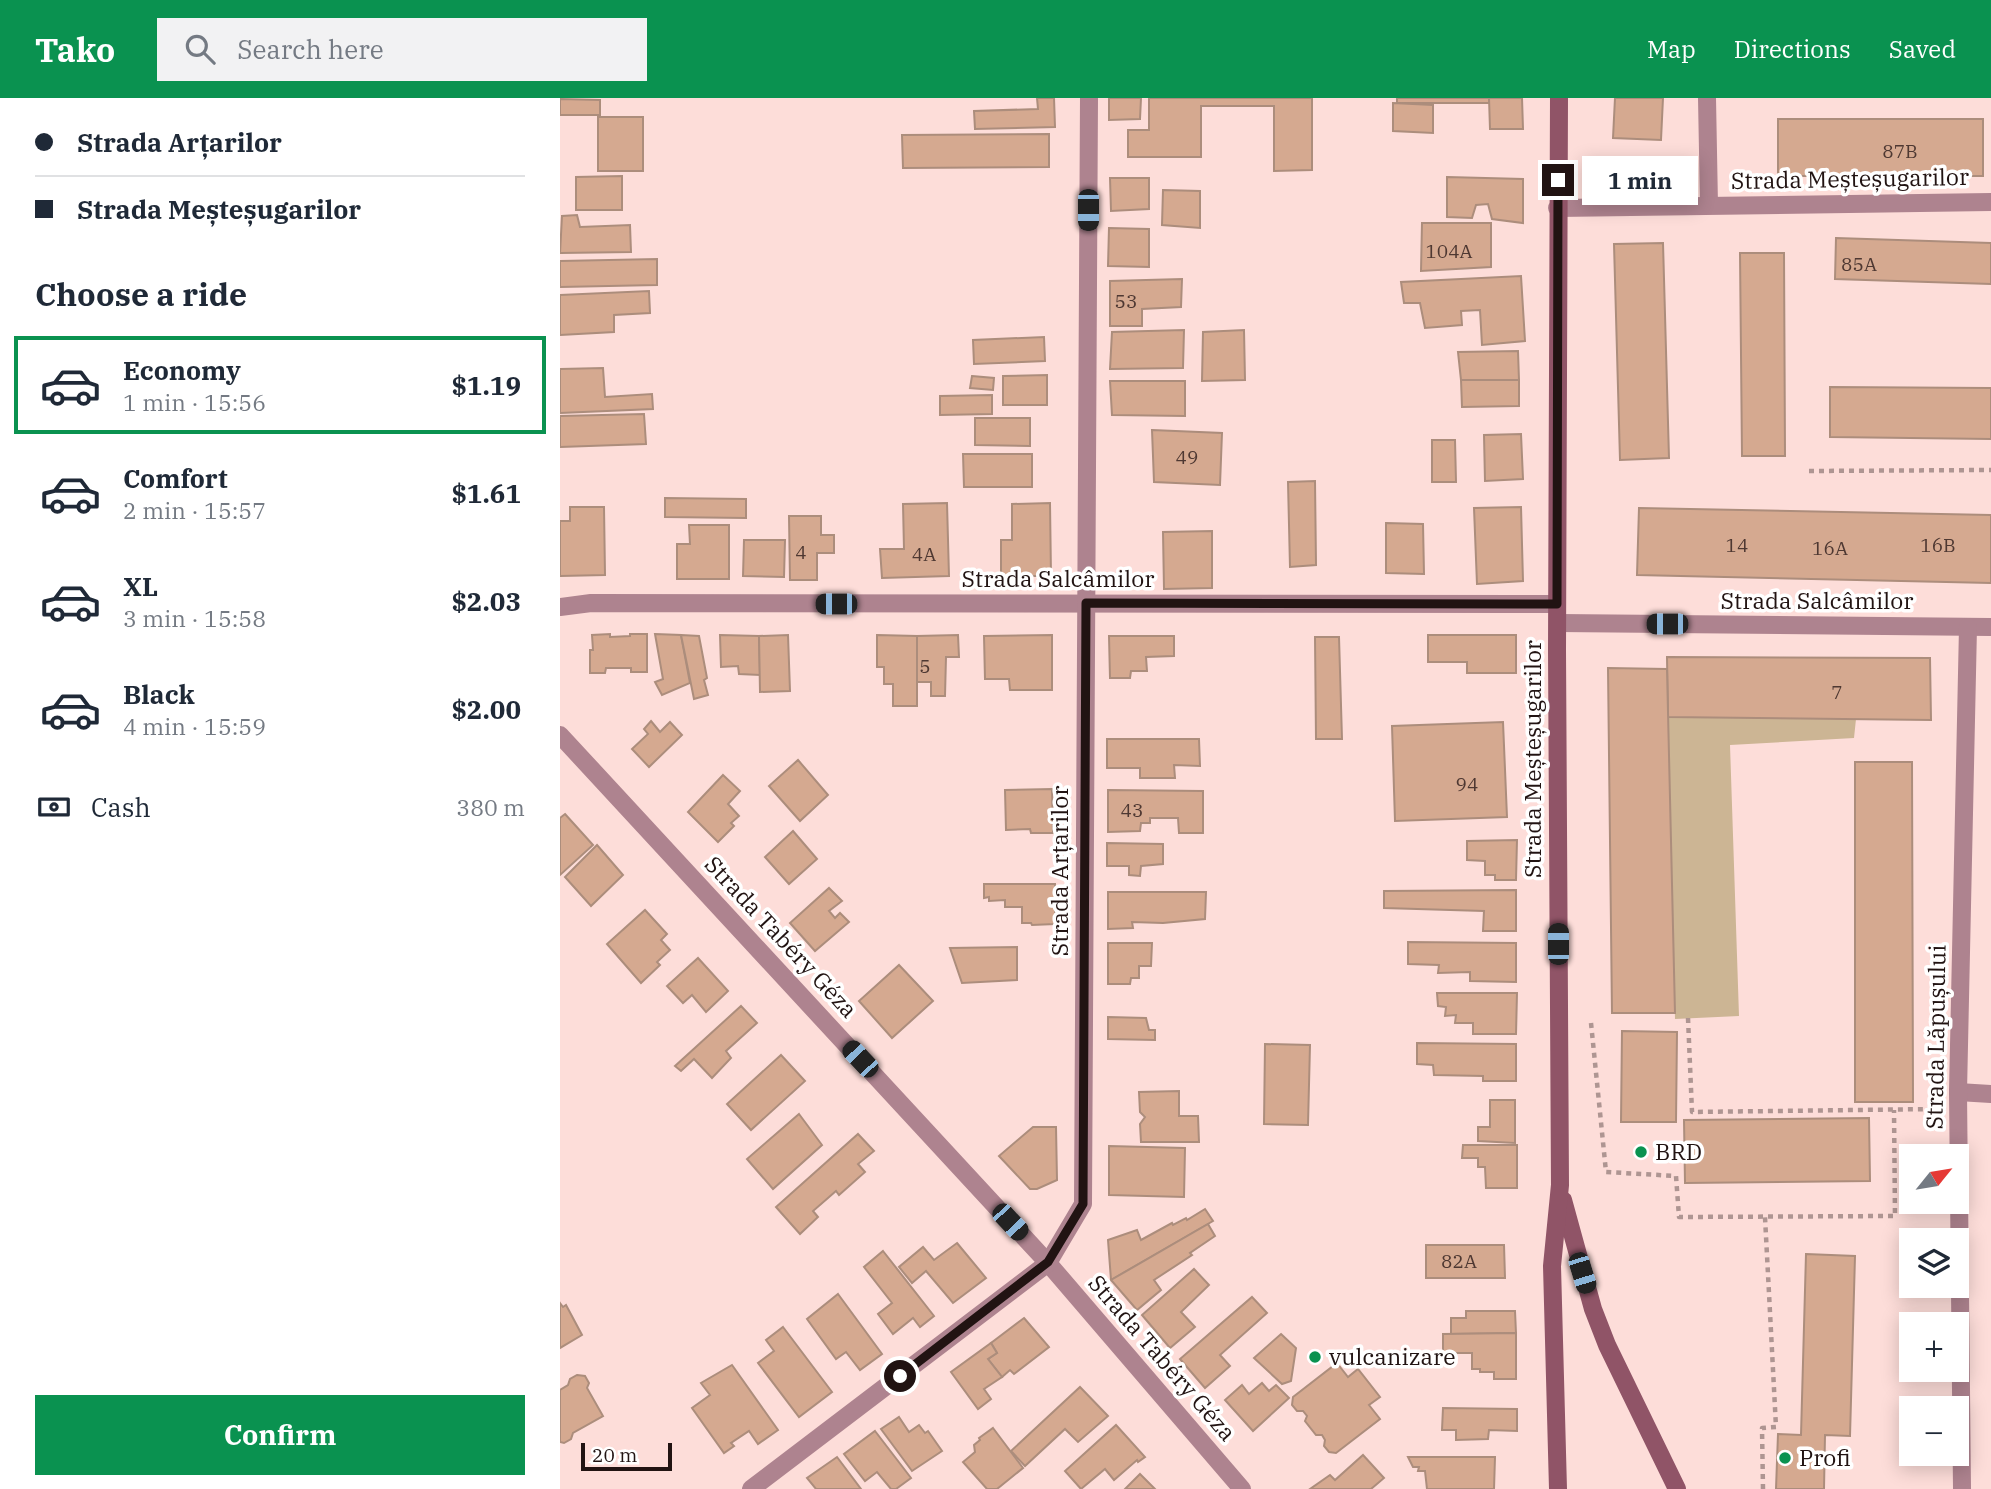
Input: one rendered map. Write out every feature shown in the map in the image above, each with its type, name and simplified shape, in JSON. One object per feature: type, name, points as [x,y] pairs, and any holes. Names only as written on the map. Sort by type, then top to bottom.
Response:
[{"type":"main road","name":"Strada Meșteșugarilor","points":[[1558,1489],[1552,1266],[1560,1185],[1557,604],[1559,98]]},
{"type":"main road","name":"Strada Meșteșugarilor","points":[[1560,1185],[1570,1231],[1593,1309],[1607,1345],[1677,1489]]},
{"type":"street","name":"Strada Arțarilor","points":[[751,1489],[1048,1262],[1083,1204],[1089,98]]},
{"type":"street","name":"Strada Meșteșugarilor","points":[[1707,98],[1709,205]]},
{"type":"street","name":"Strada Meșteșugarilor","points":[[1557,208],[1991,202]]},
{"type":"street","name":"Strada Salcâmilor","points":[[560,607],[591,603],[1557,604]]},
{"type":"street","name":"Strada Salcâmilor","points":[[1558,623],[1991,627]]},
{"type":"street","name":"Strada Lăpușului","points":[[1962,1489],[1959,1101],[1968,627]]},
{"type":"street","name":"Strada Tabéry Géza","points":[[560,735],[1048,1262],[1242,1489]]},
{"type":"street","points":[[1959,1101],[1991,1094]]},
{"type":"path","points":[[1809,471],[1991,470]]},
{"type":"path","points":[[1688,1018],[1692,1112],[1894,1110],[1959,1101]]},
{"type":"path","points":[[1591,1023],[1606,1172],[1676,1176],[1679,1217],[1895,1216],[1894,1110]]},
{"type":"path","points":[[1763,1489],[1762,1428],[1776,1427],[1765,1217]]},
{"type":"shaded area","points":[[1668,717],[1856,719],[1854,738],[1730,745],[1739,1016],[1675,1019]]},
{"type":"building","points":[[1037,98],[1054,98],[1055,127],[975,129],[974,111],[1038,109]]},
{"type":"building","points":[[1109,98],[1141,98],[1140,119],[1109,120]]},
{"type":"building","points":[[1149,98],[1312,98],[1312,170],[1274,171],[1274,106],[1201,106],[1201,157],[1128,157],[1128,130],[1149,130]]},
{"type":"building","points":[[1397,98],[1489,98],[1489,103],[1397,103]]},
{"type":"building","points":[[1489,98],[1522,98],[1523,129],[1490,129]]},
{"type":"building","points":[[1615,98],[1663,98],[1661,140],[1613,138]]},
{"type":"building","points":[[560,99],[600,100],[600,115],[560,115]]},
{"type":"building","points":[[1393,103],[1433,105],[1433,133],[1393,131]]},
{"type":"building","points":[[598,117],[643,117],[643,171],[598,171]]},
{"type":"building","points":[[1778,119],[1983,119],[1983,176],[1778,176]]},
{"type":"building","points":[[1049,134],[1049,167],[903,168],[902,135]]},
{"type":"building","points":[[622,176],[622,210],[576,210],[576,177]]},
{"type":"building","points":[[1447,177],[1523,179],[1523,223],[1492,219],[1488,204],[1476,205],[1472,218],[1447,217]]},
{"type":"building","points":[[1110,178],[1149,178],[1149,209],[1111,211]]},
{"type":"building","points":[[1163,190],[1200,191],[1200,228],[1162,225]]},
{"type":"building","points":[[577,215],[580,227],[630,225],[631,252],[560,253],[562,216]]},
{"type":"building","points":[[1422,223],[1491,223],[1491,267],[1421,271]]},
{"type":"building","points":[[1109,228],[1149,229],[1149,267],[1108,266]]},
{"type":"building","points":[[1836,238],[1991,243],[1991,284],[1835,279]]},
{"type":"building","points":[[1663,243],[1669,458],[1620,460],[1614,244]]},
{"type":"building","points":[[1740,253],[1784,253],[1785,456],[1742,456]]},
{"type":"building","points":[[657,259],[657,285],[560,287],[560,261]]},
{"type":"building","points":[[1521,276],[1525,341],[1482,345],[1480,310],[1461,311],[1462,325],[1425,328],[1420,303],[1404,303],[1401,282]]},
{"type":"building","points":[[1182,279],[1181,307],[1142,309],[1142,326],[1110,326],[1110,281]]},
{"type":"building","points":[[649,291],[650,313],[614,315],[614,332],[560,335],[560,295]]},
{"type":"building","points":[[1184,330],[1183,368],[1110,369],[1112,332]]},
{"type":"building","points":[[1244,330],[1245,380],[1202,381],[1203,332]]},
{"type":"building","points":[[1044,337],[1045,361],[974,364],[973,340]]},
{"type":"building","points":[[1518,351],[1519,380],[1461,380],[1458,352]]},
{"type":"building","points":[[603,368],[605,397],[652,394],[653,409],[560,413],[560,369]]},
{"type":"building","points":[[1047,375],[1047,405],[1003,405],[1003,376]]},
{"type":"building","points":[[972,376],[994,378],[993,390],[970,388]]},
{"type":"building","points":[[1461,380],[1519,380],[1519,406],[1462,407]]},
{"type":"building","points":[[1110,381],[1185,381],[1185,416],[1112,415]]},
{"type":"building","points":[[1830,387],[1991,388],[1991,439],[1830,437]]},
{"type":"building","points":[[992,395],[992,414],[940,415],[940,396]]},
{"type":"building","points":[[644,414],[646,444],[560,447],[560,416]]},
{"type":"building","points":[[975,418],[1030,418],[1030,446],[975,445]]},
{"type":"building","points":[[1152,430],[1222,433],[1220,485],[1154,482]]},
{"type":"building","points":[[1521,434],[1523,479],[1485,481],[1484,435]]},
{"type":"building","points":[[1432,440],[1455,440],[1456,482],[1432,482]]},
{"type":"building","points":[[963,454],[1032,454],[1032,487],[964,487]]},
{"type":"building","points":[[1315,481],[1316,565],[1290,567],[1288,482]]},
{"type":"building","points":[[665,498],[746,499],[746,518],[665,517]]},
{"type":"building","points":[[947,503],[949,576],[882,578],[880,549],[904,549],[903,504]]},
{"type":"building","points":[[1050,503],[1051,576],[1001,576],[1001,540],[1012,540],[1012,504]]},
{"type":"building","points":[[570,507],[604,507],[605,575],[560,576],[560,521],[570,521]]},
{"type":"building","points":[[1521,507],[1523,581],[1477,584],[1474,508]]},
{"type":"building","points":[[1639,508],[1991,515],[1991,583],[1637,575]]},
{"type":"building","points":[[789,516],[821,516],[821,535],[834,535],[834,553],[817,553],[817,580],[790,580]]},
{"type":"building","points":[[1386,523],[1423,524],[1424,574],[1386,573]]},
{"type":"building","points":[[689,525],[729,525],[729,579],[677,579],[677,544],[690,544]]},
{"type":"building","points":[[1212,531],[1212,588],[1164,589],[1163,532]]},
{"type":"building","points":[[744,540],[785,540],[784,577],[743,576]]},
{"type":"building","points":[[610,634],[610,637],[647,634],[647,672],[631,672],[631,668],[606,668],[605,673],[590,673],[592,635]]},
{"type":"building","points":[[655,634],[681,635],[690,683],[662,695],[655,682],[663,679]]},
{"type":"building","points":[[681,635],[699,636],[708,695],[694,699]]},
{"type":"building","points":[[720,635],[759,636],[760,675],[739,674],[738,666],[721,667]]},
{"type":"building","points":[[788,635],[790,691],[760,692],[759,636]]},
{"type":"building","points":[[877,635],[917,636],[917,706],[893,706],[893,684],[884,684],[884,667],[877,667]]},
{"type":"building","points":[[958,635],[959,657],[946,657],[945,696],[931,696],[931,682],[917,682],[917,636]]},
{"type":"building","points":[[1052,635],[1052,690],[1010,690],[1009,679],[985,679],[984,636]]},
{"type":"building","points":[[1428,635],[1516,635],[1516,673],[1467,673],[1467,662],[1428,662]]},
{"type":"building","points":[[1109,636],[1174,636],[1174,656],[1146,657],[1147,671],[1131,671],[1130,678],[1110,678]]},
{"type":"building","points":[[1315,637],[1339,637],[1342,739],[1316,739]]},
{"type":"building","points":[[1667,657],[1930,658],[1931,720],[1668,717]]},
{"type":"building","points":[[1608,668],[1667,669],[1675,1013],[1612,1013]]},
{"type":"building","points":[[651,721],[660,732],[670,722],[682,735],[649,767],[632,749],[648,734],[644,729]]},
{"type":"building","points":[[1503,722],[1507,817],[1395,821],[1392,726]]},
{"type":"building","points":[[1107,739],[1199,739],[1200,766],[1174,765],[1175,778],[1140,778],[1140,768],[1107,768]]},
{"type":"building","points":[[798,760],[828,795],[800,821],[769,786]]},
{"type":"building","points":[[1855,762],[1912,762],[1913,1102],[1855,1102]]},
{"type":"building","points":[[723,775],[740,791],[728,804],[739,816],[731,823],[734,826],[718,842],[688,812]]},
{"type":"building","points":[[1052,789],[1053,833],[1031,833],[1030,829],[1006,830],[1005,790]]},
{"type":"building","points":[[1108,790],[1203,791],[1203,833],[1179,833],[1178,818],[1150,818],[1150,823],[1141,823],[1140,831],[1108,832]]},
{"type":"building","points":[[565,814],[593,845],[560,875],[560,818]]},
{"type":"building","points":[[793,831],[817,859],[789,884],[765,857]]},
{"type":"building","points":[[1517,840],[1516,880],[1495,880],[1495,875],[1485,875],[1485,861],[1467,860],[1467,841]]},
{"type":"building","points":[[1107,843],[1163,844],[1163,864],[1141,866],[1140,876],[1129,875],[1129,866],[1107,866]]},
{"type":"building","points":[[597,845],[623,875],[591,906],[565,877]]},
{"type":"building","points":[[984,884],[1055,884],[1055,924],[1022,923],[1022,907],[1005,907],[1005,900],[989,901],[989,897],[984,898]]},
{"type":"building","points":[[829,888],[842,901],[829,911],[835,918],[840,913],[849,922],[815,951],[790,923]]},
{"type":"building","points":[[1516,890],[1516,931],[1483,931],[1484,911],[1384,908],[1384,891]]},
{"type":"building","points":[[1108,892],[1206,892],[1205,919],[1163,923],[1132,922],[1133,928],[1108,929]]},
{"type":"building","points":[[645,910],[667,934],[661,940],[670,950],[657,962],[660,965],[641,983],[607,944]]},
{"type":"building","points":[[1408,942],[1516,943],[1516,982],[1470,981],[1470,972],[1438,973],[1439,965],[1408,964]]},
{"type":"building","points":[[1108,943],[1152,943],[1151,966],[1139,966],[1139,978],[1131,978],[1130,984],[1108,984]]},
{"type":"building","points":[[1017,947],[1017,980],[962,983],[950,948]]},
{"type":"building","points":[[698,958],[728,991],[706,1012],[692,995],[683,1003],[667,986]]},
{"type":"building","points":[[899,965],[933,1001],[892,1038],[859,1001]]},
{"type":"building","points":[[1437,993],[1517,993],[1516,1034],[1473,1034],[1473,1023],[1455,1023],[1456,1015],[1445,1016],[1446,1007],[1438,1006]]},
{"type":"building","points":[[741,1006],[757,1023],[726,1051],[731,1058],[712,1078],[694,1059],[681,1071],[675,1066]]},
{"type":"building","points":[[1108,1017],[1146,1018],[1149,1030],[1155,1030],[1155,1040],[1108,1039]]},
{"type":"building","points":[[1622,1031],[1677,1032],[1676,1122],[1621,1122]]},
{"type":"building","points":[[1417,1043],[1516,1044],[1516,1081],[1483,1081],[1483,1076],[1434,1075],[1433,1065],[1417,1064]]},
{"type":"building","points":[[1265,1044],[1310,1045],[1308,1125],[1264,1124]]},
{"type":"building","points":[[781,1055],[805,1081],[751,1130],[727,1104]]},
{"type":"building","points":[[1179,1091],[1179,1116],[1198,1116],[1199,1142],[1141,1142],[1140,1124],[1145,1117],[1140,1112],[1139,1092]]},
{"type":"building","points":[[1490,1100],[1515,1100],[1515,1143],[1478,1141],[1478,1127],[1490,1127]]},
{"type":"building","points":[[799,1114],[822,1145],[773,1189],[747,1159]]},
{"type":"building","points":[[1869,1118],[1870,1181],[1685,1183],[1684,1120]]},
{"type":"building","points":[[1033,1127],[1056,1127],[1057,1180],[1037,1189],[1030,1189],[999,1156]]},
{"type":"building","points":[[858,1134],[874,1151],[858,1164],[865,1172],[839,1195],[836,1191],[813,1211],[818,1217],[800,1234],[776,1207]]},
{"type":"building","points":[[1463,1145],[1517,1145],[1517,1188],[1486,1188],[1485,1167],[1478,1167],[1478,1158],[1462,1158]]},
{"type":"building","points":[[1109,1146],[1185,1148],[1184,1197],[1109,1195]]},
{"type":"building","points":[[1205,1209],[1213,1221],[1111,1280],[1108,1240],[1137,1230],[1141,1240]]},
{"type":"building","points":[[1208,1224],[1215,1236],[1154,1280],[1161,1290],[1137,1310],[1111,1280]]},
{"type":"building","points":[[957,1243],[986,1278],[953,1303],[926,1271],[912,1283],[899,1267],[923,1247],[934,1260]]},
{"type":"building","points":[[1426,1245],[1504,1245],[1505,1278],[1426,1278]]},
{"type":"building","points":[[883,1251],[934,1316],[920,1327],[913,1318],[893,1334],[878,1314],[892,1303],[864,1267]]},
{"type":"building","points":[[1806,1254],[1855,1256],[1850,1436],[1825,1435],[1824,1489],[1776,1489],[1778,1434],[1801,1435]]},
{"type":"building","points":[[1194,1269],[1209,1285],[1181,1312],[1195,1327],[1170,1348],[1142,1315]]},
{"type":"building","points":[[838,1294],[882,1354],[860,1370],[846,1352],[836,1359],[807,1319]]},
{"type":"building","points":[[1252,1297],[1267,1313],[1220,1355],[1230,1366],[1205,1388],[1180,1359]]},
{"type":"building","points":[[560,1303],[563,1307],[566,1305],[582,1335],[560,1348]]},
{"type":"building","points":[[1466,1311],[1515,1311],[1516,1333],[1451,1334],[1451,1318],[1466,1318]]},
{"type":"building","points":[[1024,1318],[1049,1347],[1014,1374],[1010,1370],[1002,1377],[988,1359],[997,1353],[991,1343]]},
{"type":"building","points":[[783,1327],[832,1392],[799,1417],[758,1363],[774,1351],[766,1340]]},
{"type":"building","points":[[1516,1333],[1516,1379],[1494,1379],[1494,1372],[1472,1369],[1472,1353],[1443,1353],[1443,1334]]},
{"type":"building","points":[[1281,1334],[1296,1348],[1291,1381],[1282,1384],[1254,1358]]},
{"type":"building","points":[[991,1343],[997,1353],[988,1359],[1002,1377],[984,1389],[991,1399],[978,1409],[951,1372]]},
{"type":"building","points":[[1337,1363],[1348,1377],[1358,1369],[1380,1397],[1369,1405],[1380,1419],[1336,1453],[1329,1452],[1324,1446],[1322,1435],[1316,1435],[1305,1421],[1307,1416],[1303,1411],[1297,1411],[1292,1405],[1293,1397]]},
{"type":"building","points":[[732,1365],[778,1430],[758,1444],[749,1431],[731,1443],[734,1446],[724,1453],[692,1408],[710,1395],[701,1383]]},
{"type":"building","points":[[577,1375],[585,1376],[589,1383],[587,1388],[603,1416],[573,1433],[571,1439],[564,1443],[560,1442],[560,1390]]},
{"type":"building","points":[[1262,1383],[1269,1391],[1276,1385],[1289,1398],[1253,1431],[1225,1400],[1242,1385],[1249,1394]]},
{"type":"building","points":[[1080,1387],[1108,1416],[1078,1442],[1065,1429],[1025,1466],[1011,1451]]},
{"type":"building","points":[[1443,1408],[1517,1409],[1517,1431],[1489,1430],[1488,1439],[1456,1440],[1456,1430],[1442,1430]]},
{"type":"building","points":[[899,1417],[909,1432],[919,1425],[925,1433],[928,1431],[942,1451],[912,1471],[881,1429]]},
{"type":"building","points":[[1116,1425],[1145,1457],[1138,1462],[1137,1460],[1114,1480],[1105,1469],[1081,1489],[1065,1471]]},
{"type":"building","points":[[993,1428],[1023,1468],[997,1489],[987,1489],[963,1462],[975,1452],[974,1445],[979,1438]]},
{"type":"building","points":[[875,1431],[911,1478],[896,1489],[891,1489],[877,1472],[865,1481],[844,1454]]},
{"type":"building","points":[[1363,1455],[1384,1478],[1371,1489],[1310,1489],[1330,1475],[1335,1480]]},
{"type":"building","points":[[837,1457],[861,1489],[816,1489],[807,1478]]},
{"type":"building","points":[[1408,1457],[1495,1457],[1494,1489],[1427,1489],[1425,1471],[1418,1471],[1419,1467],[1413,1467]]},
{"type":"building","points":[[1140,1474],[1155,1489],[1125,1489]]},
{"type":"place","name":"BRD","points":[[1641,1152]]},
{"type":"place","name":"vulcanizare","points":[[1315,1357]]},
{"type":"place","name":"Profi","points":[[1785,1458]]},
{"type":"route","points":[[900,1376],[1048,1262],[1083,1204],[1086,603],[1557,604],[1558,180]]}]
